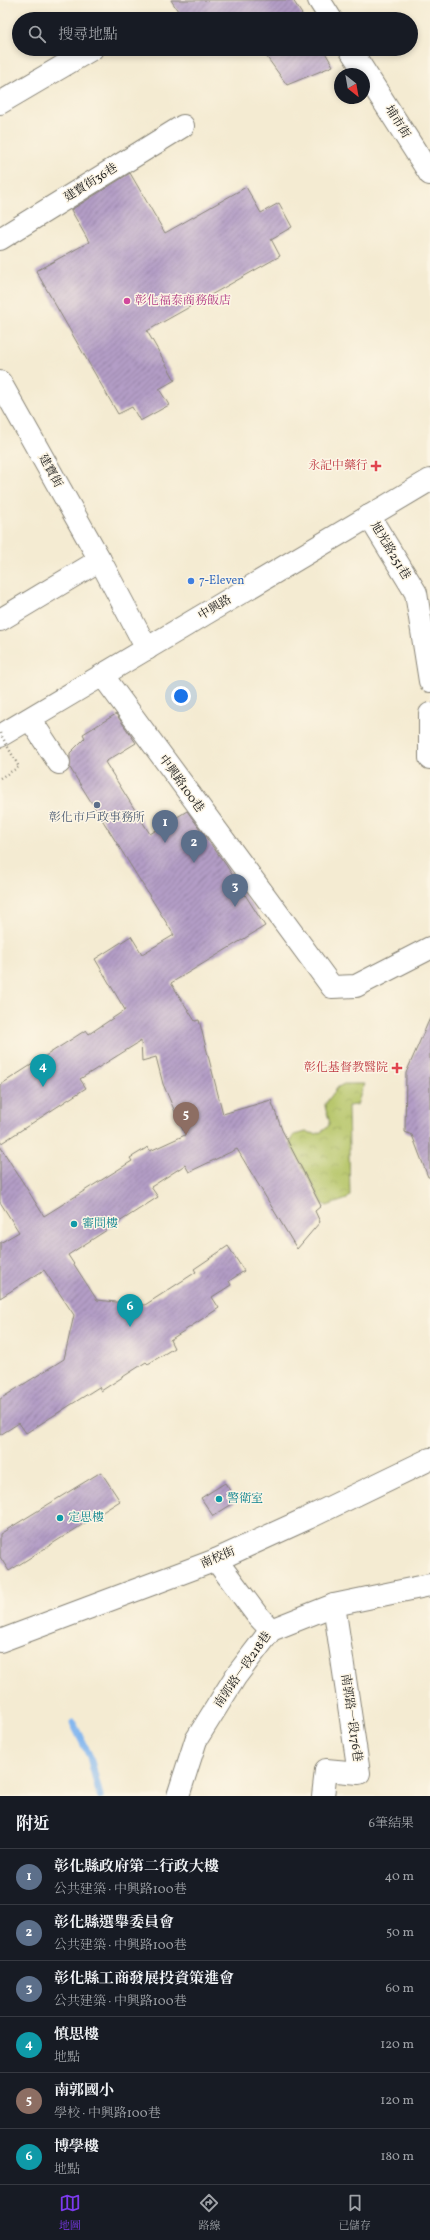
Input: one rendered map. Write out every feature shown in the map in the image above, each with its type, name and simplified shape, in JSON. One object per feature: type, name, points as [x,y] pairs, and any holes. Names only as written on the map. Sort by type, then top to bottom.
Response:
[{"type":"street","points":[[319,0],[327,12]]},
{"type":"street","points":[[0,103],[80,56]]},
{"type":"street","name":"埔市街","points":[[354,56],[430,174]]},
{"type":"street","name":"建寶街36巷","points":[[0,239],[183,126]]},
{"type":"street","name":"建寶街","points":[[0,382],[100,560],[147,649]]},
{"type":"street","name":"中興路","points":[[0,735],[103,676],[430,480]]},
{"type":"street","name":"旭光路251巷","points":[[369,516],[416,593],[430,681]]},
{"type":"street","points":[[0,620],[100,560]]},
{"type":"street","name":"中興路100巷","points":[[103,676],[332,987],[356,986],[430,948]]},
{"type":"street","points":[[430,714],[430,758]]},
{"type":"street","points":[[30,719],[59,763]]},
{"type":"street","name":"南校街","points":[[0,1641],[216,1560],[308,1518],[430,1459]]},
{"type":"street","points":[[216,1560],[257,1615],[271,1630]]},
{"type":"street","name":"南郭路一段218巷","points":[[178,1796],[196,1740],[236,1676],[271,1630],[334,1605],[430,1584]]},
{"type":"street","name":"南郭路一段176巷","points":[[323,1796],[326,1770],[359,1773],[334,1605]]},
{"type":"path","points":[[0,735],[19,766],[0,778]]},
{"type":"green space","points":[[344,1084],[364,1084],[357,1105],[348,1106],[350,1196],[347,1199],[327,1206],[323,1204],[290,1144],[294,1135],[306,1132],[316,1134],[323,1131],[327,1127],[329,1120],[325,1104],[338,1087]]},
{"type":"building","points":[[171,0],[293,0],[301,12],[179,12]]},
{"type":"building","points":[[266,56],[327,56],[333,66],[287,85]]},
{"type":"building","name":"彰化福泰商務飯店","points":[[130,173],[165,233],[246,187],[261,213],[279,203],[292,227],[271,239],[280,256],[147,331],[175,380],[159,389],[169,405],[140,421],[132,407],[118,414],[36,271],[89,242],[71,210]]},
{"type":"building","points":[[116,714],[136,743],[105,762],[150,834],[187,811],[226,865],[265,926],[171,983],[195,1021],[199,1020],[223,1114],[271,1100],[282,1130],[321,1206],[315,1211],[320,1222],[297,1249],[237,1149],[189,1172],[185,1165],[151,1187],[158,1197],[68,1255],[97,1300],[145,1305],[196,1272],[194,1269],[228,1246],[244,1271],[229,1281],[231,1285],[212,1297],[219,1308],[170,1340],[174,1348],[148,1364],[146,1362],[101,1391],[99,1387],[26,1433],[19,1423],[0,1435],[0,1399],[64,1359],[74,1315],[44,1270],[0,1298],[0,1243],[19,1232],[0,1202],[0,1146],[44,1216],[132,1161],[130,1158],[148,1147],[150,1151],[185,1135],[163,1084],[156,1057],[142,1061],[141,1041],[80,1079],[86,1088],[0,1144],[0,1085],[86,1030],[89,1034],[125,1010],[95,959],[131,936],[142,954],[174,935],[70,768],[70,753],[85,738],[83,734]]},
{"type":"building","points":[[430,1018],[430,1177],[428,1177],[412,1135],[405,1132],[406,1073]]},
{"type":"building","name":"定思樓","points":[[101,1472],[120,1501],[9,1571],[0,1557],[0,1534]]},
{"type":"building","name":"警衛室","points":[[225,1483],[237,1501],[213,1516],[201,1498]]},
{"type":"waterway","points":[[73,1723],[90,1757],[100,1796]]},
{"type":"place","name":"彰化福泰商務飯店","points":[[127,301]]},
{"type":"place","name":"永記中藥行","points":[[376,466]]},
{"type":"place","name":"7-Eleven","points":[[191,581]]},
{"type":"place","name":"彰化市戶政事務所","points":[[97,805]]},
{"type":"place","name":"彰化縣政府第二行政大樓","points":[[165,843]]},
{"type":"place","name":"彰化縣選舉委員會","points":[[194,863]]},
{"type":"place","name":"彰化縣工商發展投資策進會","points":[[235,907]]},
{"type":"place","name":"彰化基督教醫院","points":[[397,1068]]},
{"type":"place","name":"慎思樓","points":[[43,1087]]},
{"type":"place","name":"南郭國小","points":[[186,1135]]},
{"type":"place","name":"審問樓","points":[[74,1224]]},
{"type":"place","name":"博學樓","points":[[130,1327]]},
{"type":"place","name":"警衛室","points":[[219,1499]]},
{"type":"place","name":"定思樓","points":[[60,1518]]}]
